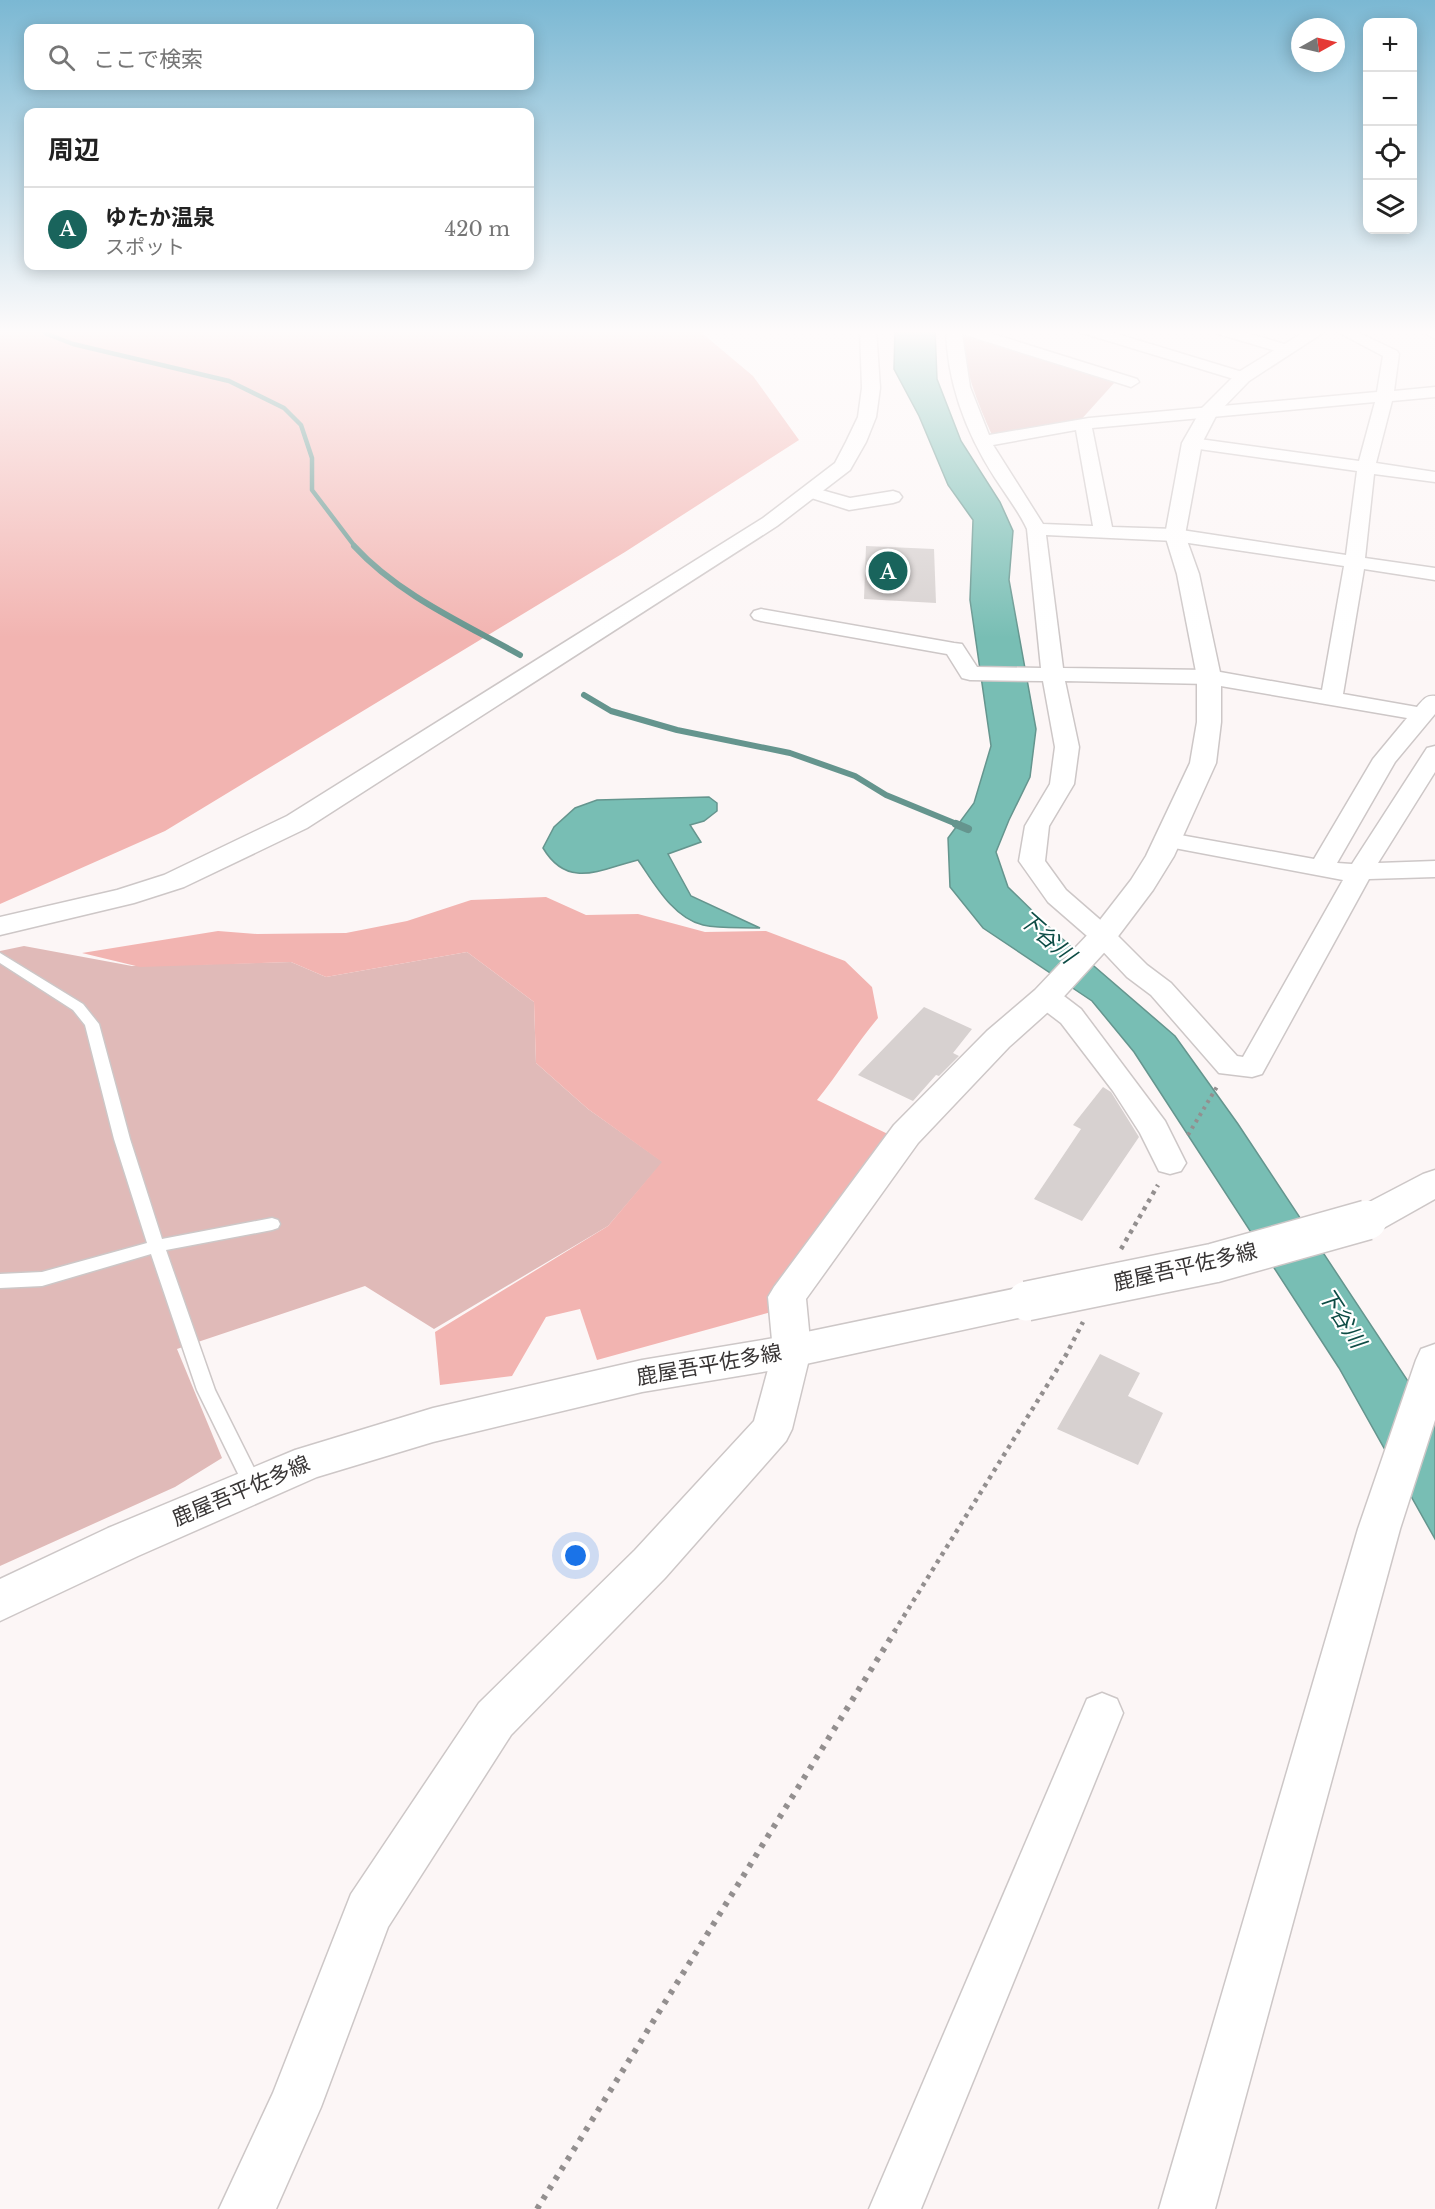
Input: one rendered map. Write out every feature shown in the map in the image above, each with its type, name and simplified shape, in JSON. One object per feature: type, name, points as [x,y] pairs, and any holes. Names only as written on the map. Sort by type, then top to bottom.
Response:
[{"type":"street","points":[[0,926],[124,897],[174,881],[297,822],[770,522],[843,466],[860,432]]},
{"type":"street","points":[[981,432],[1004,476],[1029,510],[1036,529],[1053,674],[1067,747],[1062,784],[1037,826],[1032,861],[1057,896],[1103,936],[1137,971],[1161,989],[1229,1066],[1252,1067],[1360,872],[1435,753]]},
{"type":"street","points":[[985,441],[1038,432]]},
{"type":"street","points":[[1087,432],[1104,532]]},
{"type":"street","points":[[247,2209],[294,2107],[369,1912],[495,1719],[650,1564],[772,1429],[792,1351],[786,1298],[906,1134],[998,1039],[1046,997],[1103,936],[1143,884],[1169,840],[1203,763],[1209,722],[1209,678],[1188,574],[1174,535],[1192,443],[1198,432]]},
{"type":"street","points":[[1331,699],[1355,562],[1366,468],[1376,432]]},
{"type":"street","points":[[1192,443],[1435,477]]},
{"type":"street","points":[[811,492],[849,504],[893,497]]},
{"type":"street","points":[[1036,529],[1174,535],[1435,574]]},
{"type":"street","points":[[761,615],[954,649],[970,673],[1209,678],[1331,699],[1428,707]]},
{"type":"street","points":[[1321,869],[1385,759],[1428,707]]},
{"type":"street","points":[[1169,840],[1343,872],[1435,869]]},
{"type":"street","points":[[1046,997],[1071,1016],[1123,1084],[1154,1129],[1170,1163]]},
{"type":"street","name":"鹿屋吾平佐多線","points":[[0,1601],[123,1542],[309,1462],[433,1425],[642,1376],[792,1351],[1214,1263],[1367,1220],[1435,1183]]},
{"type":"street","points":[[1187,2209],[1379,1529],[1435,1360]]},
{"type":"street","points":[[895,2209],[1102,1713]]},
{"type":"lane","points":[[0,957],[78,1007],[92,1024],[122,1139],[206,1390],[254,1486]]},
{"type":"lane","points":[[0,1281],[42,1279],[156,1246],[272,1224]]},
{"type":"path","points":[[1119,1254],[1170,1163],[1229,1066]]},
{"type":"path","points":[[537,2209],[1066,1355],[1087,1314]]},
{"type":"shaded area","points":[[0,432],[793,432],[799,440],[625,552],[165,831],[0,904]]},
{"type":"shaded area","points":[[991,432],[1011,432],[992,435]]},
{"type":"shaded area","points":[[546,897],[586,915],[638,914],[705,932],[766,931],[845,961],[872,987],[878,1018],[817,1100],[890,1135],[775,1311],[597,1360],[580,1309],[546,1317],[512,1376],[440,1385],[435,1332],[608,1226],[662,1162],[588,1109],[536,1063],[534,1002],[467,952],[326,977],[291,962],[140,967],[82,953],[218,931],[257,934],[346,933],[407,921],[471,900]]},
{"type":"shaded area","points":[[24,946],[132,966],[291,962],[326,977],[467,952],[534,1002],[536,1063],[588,1109],[663,1162],[608,1226],[434,1329],[365,1286],[177,1349],[222,1458],[175,1487],[0,1566],[0,951]]},
{"type":"water","name":"下谷川","points":[[926,432],[958,432],[1000,502],[1013,531],[1009,580],[1036,729],[1030,777],[996,852],[1008,887],[1051,929],[1175,1036],[1238,1124],[1435,1422],[1435,1539],[1339,1368],[1134,1052],[1092,1001],[983,928],[950,887],[948,838],[974,803],[991,746],[970,600],[973,520],[948,485]]},
{"type":"water","points":[[709,797],[717,803],[717,811],[704,821],[690,825],[701,842],[668,854],[691,896],[760,928],[717,927],[692,921],[682,915],[665,898],[638,860],[598,871],[574,873],[563,869],[553,861],[543,848],[554,827],[575,808],[597,800]]},
{"type":"building","points":[[866,546],[934,549],[936,603],[864,599]]},
{"type":"building","points":[[924,1007],[972,1029],[953,1053],[959,1056],[939,1076],[936,1075],[913,1101],[858,1075]]},
{"type":"building","points":[[1103,1087],[1111,1092],[1139,1137],[1082,1221],[1034,1199],[1081,1129],[1073,1125]]},
{"type":"building","points":[[1100,1354],[1140,1373],[1128,1396],[1163,1413],[1138,1465],[1057,1429]]},
{"type":"waterway","points":[[303,432],[312,458],[312,490],[356,548]]},
{"type":"waterway","points":[[356,548],[411,594],[520,655]]},
{"type":"waterway","points":[[584,695],[611,711],[677,730],[790,753],[855,776],[886,795],[959,825]]},
{"type":"waterway","points":[[956,824],[968,829]]},
{"type":"place","name":"ゆたか温泉","points":[[888,571]]}]
